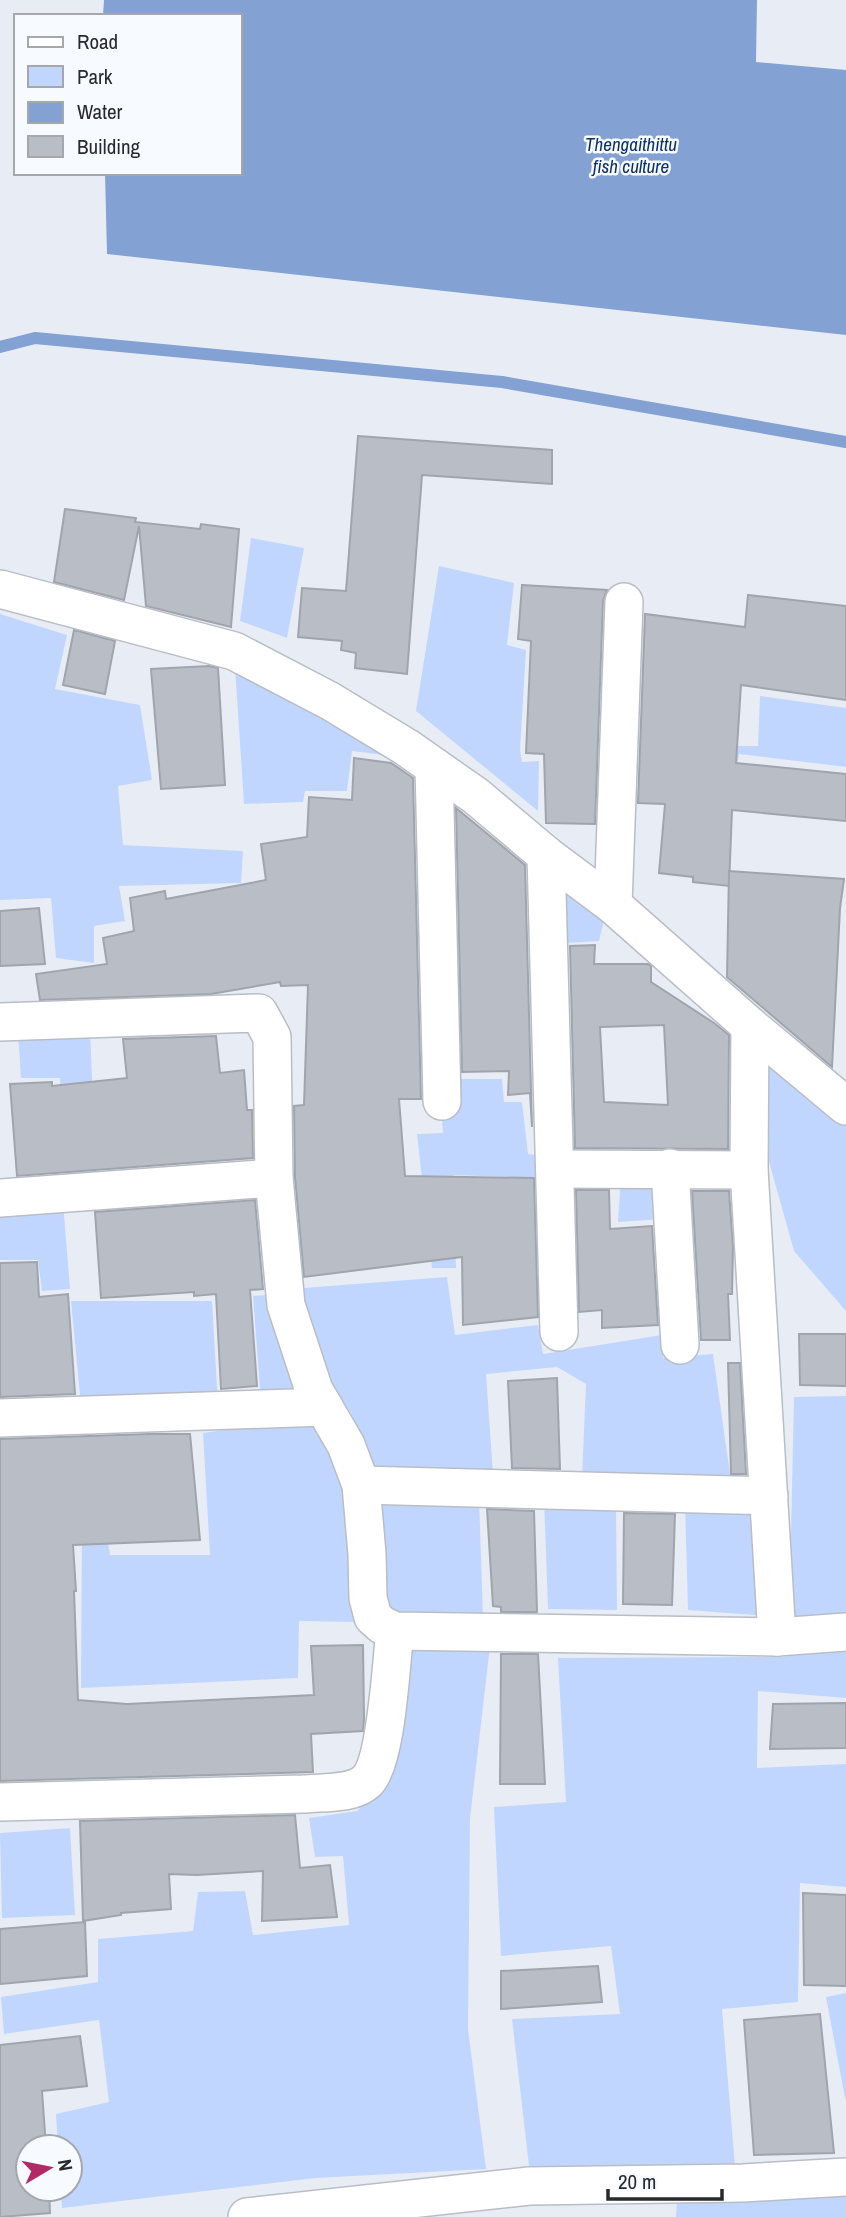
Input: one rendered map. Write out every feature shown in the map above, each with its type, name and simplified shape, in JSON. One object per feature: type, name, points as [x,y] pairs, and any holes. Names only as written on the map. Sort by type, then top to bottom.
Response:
[{"type":"street","points":[[0,589],[234,652],[330,701],[406,747],[476,796],[546,855],[613,905],[750,1026],[846,1105]]},
{"type":"street","points":[[613,905],[624,602]]},
{"type":"street","points":[[434,767],[442,1101]]},
{"type":"street","points":[[546,855],[559,1332]]},
{"type":"street","points":[[0,1022],[259,1013],[272,1037],[274,1178],[286,1305],[314,1391],[346,1445],[361,1485],[368,1598],[373,1617],[382,1625],[395,1631],[777,1637],[846,1632]]},
{"type":"street","points":[[750,1026],[749,1170],[777,1637]]},
{"type":"street","points":[[670,1168],[680,1345]]},
{"type":"street","points":[[555,1169],[749,1170]]},
{"type":"street","points":[[0,1198],[274,1178]]},
{"type":"street","points":[[0,1418],[324,1407]]},
{"type":"street","points":[[361,1485],[769,1496]]},
{"type":"street","points":[[0,1802],[304,1794],[354,1789],[367,1781],[376,1765],[395,1631]]},
{"type":"street","points":[[247,2217],[491,2203],[529,2186],[743,2183],[846,2177]]},
{"type":"green space","points":[[251,538],[304,548],[287,638],[240,621]]},
{"type":"green space","points":[[439,566],[514,583],[507,645],[526,650],[520,750],[522,762],[539,761],[538,811],[416,711]]},
{"type":"green space","points":[[0,614],[67,635],[55,689],[140,705],[152,780],[118,786],[123,845],[243,851],[241,883],[119,886],[125,921],[94,926],[94,963],[56,958],[51,898],[0,900]]},
{"type":"green space","points":[[235,667],[284,685],[384,755],[352,751],[347,791],[305,791],[303,802],[244,804]]},
{"type":"green space","points":[[760,696],[846,708],[846,767],[739,754],[733,794],[668,746],[758,746]]},
{"type":"green space","points":[[564,892],[605,916],[599,941],[566,943]]},
{"type":"green space","points":[[90,1029],[96,1177],[64,1177],[60,1078],[21,1078],[18,1034]]},
{"type":"green space","points":[[767,1054],[846,1116],[846,1311],[794,1251],[768,1158]]},
{"type":"green space","points":[[450,1079],[502,1079],[504,1102],[522,1102],[528,1154],[545,1156],[544,1178],[453,1175],[456,1268],[432,1268],[417,1134],[443,1133],[441,1107]]},
{"type":"green space","points":[[621,1176],[662,1179],[663,1219],[618,1222]]},
{"type":"green space","points":[[63,1202],[70,1289],[42,1291],[38,1260],[0,1260],[0,1212]]},
{"type":"green space","points":[[447,1277],[455,1335],[538,1325],[543,1354],[662,1335],[663,1358],[713,1354],[731,1481],[582,1476],[586,1384],[557,1367],[486,1374],[493,1474],[369,1466],[351,1413],[329,1383],[301,1302],[303,1288]]},
{"type":"green space","points":[[278,1294],[310,1400],[261,1401],[253,1296]]},
{"type":"green space","points":[[71,1301],[212,1301],[218,1404],[81,1406]]},
{"type":"green space","points":[[846,1396],[846,1620],[789,1625],[794,1397]]},
{"type":"green space","points":[[313,1418],[344,1488],[358,1622],[299,1621],[298,1678],[81,1688],[82,1517],[104,1515],[110,1555],[210,1555],[203,1433]]},
{"type":"green space","points":[[377,1495],[479,1497],[483,1617],[385,1615]]},
{"type":"green space","points":[[544,1499],[616,1501],[617,1610],[548,1609]]},
{"type":"green space","points":[[685,1504],[760,1506],[767,1616],[688,1610]]},
{"type":"green space","points":[[408,1643],[490,1646],[470,1819],[468,2029],[486,2169],[316,2178],[62,2208],[62,2203],[84,2203],[84,2133],[57,2133],[56,2114],[109,2102],[99,2020],[4,2034],[1,1997],[98,1982],[98,1939],[193,1931],[198,1892],[245,1891],[253,1935],[349,1925],[343,1856],[315,1857],[309,1818],[357,1811],[386,1782]]},
{"type":"green space","points":[[846,1650],[846,1698],[758,1691],[757,1768],[846,1764],[846,1887],[800,1883],[798,2002],[722,2009],[735,2166],[529,2166],[512,2019],[620,2014],[611,1946],[501,1956],[494,1807],[566,1802],[558,1658],[782,1657]]},
{"type":"green space","points":[[70,1828],[75,1915],[2,1918],[0,1833]]},
{"type":"green space","points":[[846,1993],[846,2098],[845,2098],[826,1997]]},
{"type":"green space","points":[[846,2187],[846,2217],[676,2217],[677,2202]]},
{"type":"water","name":"Thengaithittu fish culture","points":[[104,0],[757,0],[756,62],[846,70],[846,335],[107,254],[105,175],[242,175],[242,14],[103,14]]},
{"type":"building","points":[[358,436],[552,450],[552,484],[422,475],[407,674],[355,668],[356,653],[341,650],[342,641],[298,637],[302,588],[346,591]]},
{"type":"building","points":[[65,509],[136,518],[135,522],[200,529],[201,524],[239,529],[231,627],[146,606],[139,526],[124,600],[54,582]]},
{"type":"building","points":[[522,585],[607,590],[603,601],[595,824],[546,823],[544,754],[526,753],[531,641],[518,639]]},
{"type":"building","points":[[748,595],[846,606],[846,700],[741,685],[736,763],[846,774],[846,821],[732,810],[729,886],[693,882],[693,877],[659,873],[665,804],[638,803],[645,614],[745,627]]},
{"type":"building","points":[[74,630],[115,641],[105,694],[63,685]]},
{"type":"building","points":[[209,666],[218,668],[225,785],[161,789],[151,669]]},
{"type":"building","points":[[354,758],[391,763],[413,778],[421,1099],[399,1099],[405,1176],[534,1178],[538,1317],[463,1325],[462,1257],[304,1277],[295,1177],[294,1106],[304,1105],[308,985],[281,986],[280,982],[211,994],[40,1000],[36,974],[107,964],[103,938],[134,931],[130,898],[165,891],[166,899],[266,880],[261,844],[307,837],[309,797],[352,800]]},
{"type":"building","points":[[456,808],[525,865],[532,1127],[530,1093],[508,1095],[509,1071],[462,1072]]},
{"type":"building","points":[[729,871],[844,879],[840,908],[832,1067],[727,977]]},
{"type":"building","points":[[39,908],[45,964],[0,966],[0,911]]},
{"type":"building","points":[[595,945],[594,964],[648,964],[651,966],[651,982],[729,1035],[728,1149],[575,1148],[570,946]],"holes":[[[664,1025],[668,1105],[604,1102],[600,1027]]]},
{"type":"building","points":[[216,1036],[220,1073],[244,1070],[247,1110],[252,1110],[253,1158],[17,1176],[10,1084],[52,1082],[52,1086],[127,1078],[123,1039]]},
{"type":"building","points":[[576,1190],[609,1190],[610,1229],[652,1226],[658,1325],[602,1328],[602,1310],[579,1312]]},
{"type":"building","points":[[692,1191],[729,1191],[733,1247],[732,1294],[728,1294],[730,1340],[701,1340]]},
{"type":"building","points":[[255,1200],[263,1289],[250,1290],[257,1386],[221,1389],[216,1294],[194,1296],[194,1292],[101,1298],[95,1212]]},
{"type":"building","points":[[37,1262],[39,1297],[68,1294],[75,1394],[0,1397],[0,1263]]},
{"type":"building","points":[[799,1334],[846,1334],[846,1386],[800,1385]]},
{"type":"building","points":[[728,1363],[740,1363],[746,1474],[731,1474]]},
{"type":"building","points":[[557,1378],[560,1469],[512,1468],[508,1381]]},
{"type":"building","points":[[190,1434],[200,1540],[73,1545],[78,1700],[127,1704],[314,1695],[311,1646],[363,1645],[363,1731],[311,1734],[313,1772],[0,1781],[0,1439]]},
{"type":"building","points":[[487,1509],[534,1511],[537,1612],[501,1612],[501,1607],[493,1606]]},
{"type":"building","points":[[624,1513],[675,1514],[672,1605],[623,1604]]},
{"type":"building","points":[[501,1654],[538,1654],[545,1784],[500,1784]]},
{"type":"building","points":[[846,1703],[846,1748],[770,1749],[773,1704]]},
{"type":"building","points":[[295,1815],[300,1868],[330,1865],[337,1917],[262,1921],[263,1871],[169,1874],[171,1909],[121,1913],[83,1921],[80,1821]]},
{"type":"building","points":[[803,1893],[846,1895],[846,1986],[804,1985]]},
{"type":"building","points":[[85,1922],[87,1976],[0,1984],[0,1929]]},
{"type":"building","points":[[598,1966],[602,2002],[501,2009],[501,1971]]},
{"type":"building","points":[[820,2014],[834,2153],[754,2155],[744,2020]]},
{"type":"building","points":[[80,2036],[87,2086],[42,2091],[45,2133],[14,2133],[14,2203],[50,2203],[50,2213],[0,2217],[0,2045]]},
{"type":"waterway","points":[[0,347],[35,338],[502,382],[846,442]]}]
